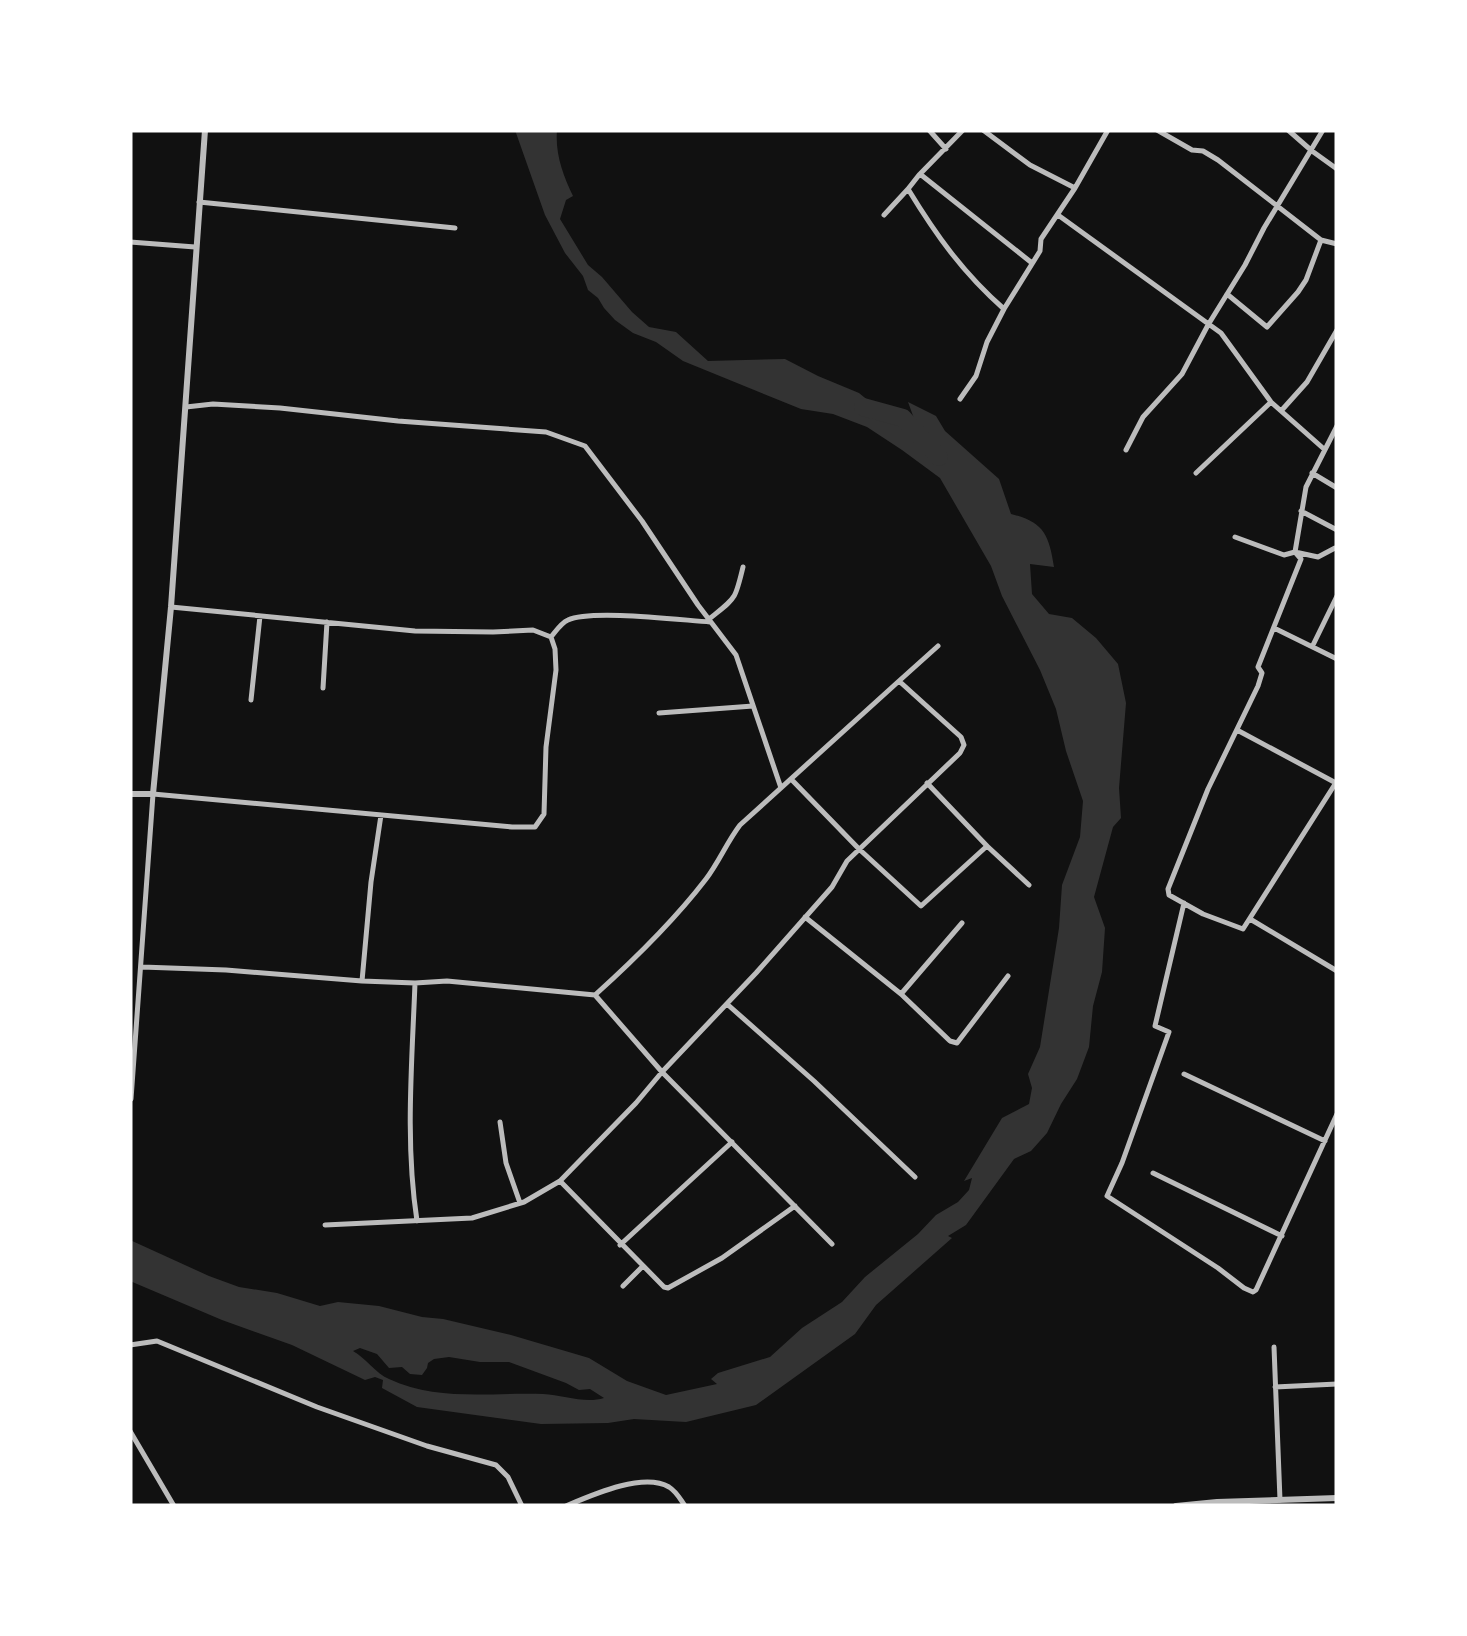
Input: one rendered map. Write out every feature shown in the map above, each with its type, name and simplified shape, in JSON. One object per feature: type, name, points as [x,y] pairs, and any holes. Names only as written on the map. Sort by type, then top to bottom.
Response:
[{"type":"street","points":[[131,1099],[171,608],[204,130]]},
{"type":"street","points":[[928,130],[946,148]]},
{"type":"street","points":[[884,215],[963,130]]},
{"type":"street","points":[[983,130],[1030,164],[1075,188]]},
{"type":"street","points":[[960,399],[976,376],[1004,308],[1040,251],[1040,239],[1108,130]]},
{"type":"street","points":[[1157,130],[1218,160],[1321,240],[1337,244]]},
{"type":"street","points":[[1288,130],[1337,169]]},
{"type":"street","points":[[1126,450],[1143,418],[1182,374],[1323,130]]},
{"type":"street","points":[[920,174],[1032,263]]},
{"type":"street","points":[[908,189],[948,251],[1004,308]]},
{"type":"street","points":[[199,202],[455,228]]},
{"type":"street","points":[[1058,215],[1221,333],[1271,402],[1324,449]]},
{"type":"street","points":[[1226,294],[1268,327],[1306,280],[1321,240]]},
{"type":"street","points":[[130,242],[195,247]]},
{"type":"street","points":[[1281,411],[1307,382],[1337,330]]},
{"type":"street","points":[[1196,473],[1271,402]]},
{"type":"street","points":[[186,407],[213,404],[280,408],[546,432],[584,446],[642,521],[736,656],[780,788]]},
{"type":"street","points":[[1237,730],[1336,782],[1243,929],[1203,914],[1169,895],[1168,890],[1208,790],[1258,686],[1262,673],[1258,667],[1301,559],[1295,552],[1306,487],[1337,426]]},
{"type":"street","points":[[1312,474],[1337,488]]},
{"type":"street","points":[[1301,511],[1337,530]]},
{"type":"street","points":[[1234,537],[1284,556],[1295,552],[1318,558],[1336,548]]},
{"type":"street","points":[[551,637],[564,621],[605,615],[709,621],[737,594],[743,567]]},
{"type":"street","points":[[1313,645],[1337,596]]},
{"type":"street","points":[[171,608],[415,631],[533,630],[551,637]]},
{"type":"street","points":[[251,700],[260,616]]},
{"type":"street","points":[[324,688],[327,622]]},
{"type":"street","points":[[1274,628],[1337,659]]},
{"type":"street","points":[[130,794],[535,826],[544,814],[546,746],[556,670],[551,637]]},
{"type":"street","points":[[595,995],[648,947],[708,876],[740,825],[938,646]]},
{"type":"street","points":[[324,1225],[472,1218],[520,1203],[560,1180],[805,918],[847,861],[960,752],[964,745],[954,729],[899,681]]},
{"type":"street","points":[[659,712],[753,706]]},
{"type":"street","points":[[791,779],[859,850],[921,906],[987,846]]},
{"type":"street","points":[[927,783],[1029,885]]},
{"type":"street","points":[[362,981],[370,882],[382,814]]},
{"type":"street","points":[[1184,903],[1154,1026],[1169,1032],[1107,1196],[1251,1292],[1256,1290],[1337,1114]]},
{"type":"street","points":[[805,918],[901,994],[950,1041],[957,1043],[1008,976]]},
{"type":"street","points":[[1250,919],[1337,971]]},
{"type":"street","points":[[901,994],[962,923]]},
{"type":"street","points":[[142,967],[362,981],[447,981],[595,995],[662,1072],[832,1244]]},
{"type":"street","points":[[414,982],[410,1086],[412,1184],[418,1221]]},
{"type":"street","points":[[727,1004],[916,1177]]},
{"type":"street","points":[[1184,1074],[1325,1141]]},
{"type":"street","points":[[500,1122],[506,1163],[520,1203]]},
{"type":"street","points":[[620,1244],[732,1142]]},
{"type":"street","points":[[1152,1173],[1282,1236]]},
{"type":"street","points":[[560,1180],[668,1288],[722,1258],[795,1206]]},
{"type":"street","points":[[623,1286],[642,1266]]},
{"type":"street","points":[[130,1345],[158,1341],[317,1407],[427,1446],[480,1458],[496,1465],[508,1477],[522,1506]]},
{"type":"street","points":[[1274,1348],[1280,1500]]},
{"type":"street","points":[[1275,1387],[1337,1384]]},
{"type":"street","points":[[130,1431],[174,1506]]},
{"type":"street","points":[[566,1506],[612,1486],[657,1482],[676,1492],[685,1506]]},
{"type":"street","points":[[1176,1506],[1337,1498]]},
{"type":"shaded area","points":[[515,130],[557,130],[560,164],[573,196],[566,200],[560,219],[588,265],[649,327],[676,332],[708,361],[785,359],[859,393],[924,446],[908,402],[936,416],[945,431],[999,479],[1011,514],[1031,521],[1043,532],[1054,567],[1030,564],[1032,594],[1049,614],[1072,618],[1096,638],[1118,664],[1126,703],[1119,788],[1121,818],[1113,827],[1094,897],[1105,928],[1089,1047],[1077,1079],[1047,1133],[1031,1151],[1014,1159],[966,1225],[948,1236],[952,1238],[876,1305],[855,1334],[756,1405],[686,1422],[634,1419],[541,1424],[417,1407],[382,1388],[383,1380],[365,1380],[292,1345],[130,1281],[130,1240],[239,1287],[320,1306],[338,1302],[379,1306],[511,1335],[589,1358],[627,1381],[666,1395],[717,1384],[711,1379],[718,1373],[770,1357],[802,1328],[842,1302],[936,1215],[958,1202],[969,1190],[972,1178],[964,1181],[1002,1118],[1029,1104],[1032,1088],[1028,1074],[1040,1047],[1062,885],[1080,837],[1083,801],[1056,709],[991,566],[940,478],[867,427],[833,414],[801,409],[683,361],[615,320],[588,290],[545,215]],"holes":[[[360,1348],[377,1354],[389,1368],[402,1367],[410,1374],[422,1375],[434,1359],[509,1362],[579,1390],[590,1389],[604,1398],[427,1391],[384,1376],[353,1351]]]},
{"type":"waterway","points":[[863,407],[903,418],[939,457]]}]
